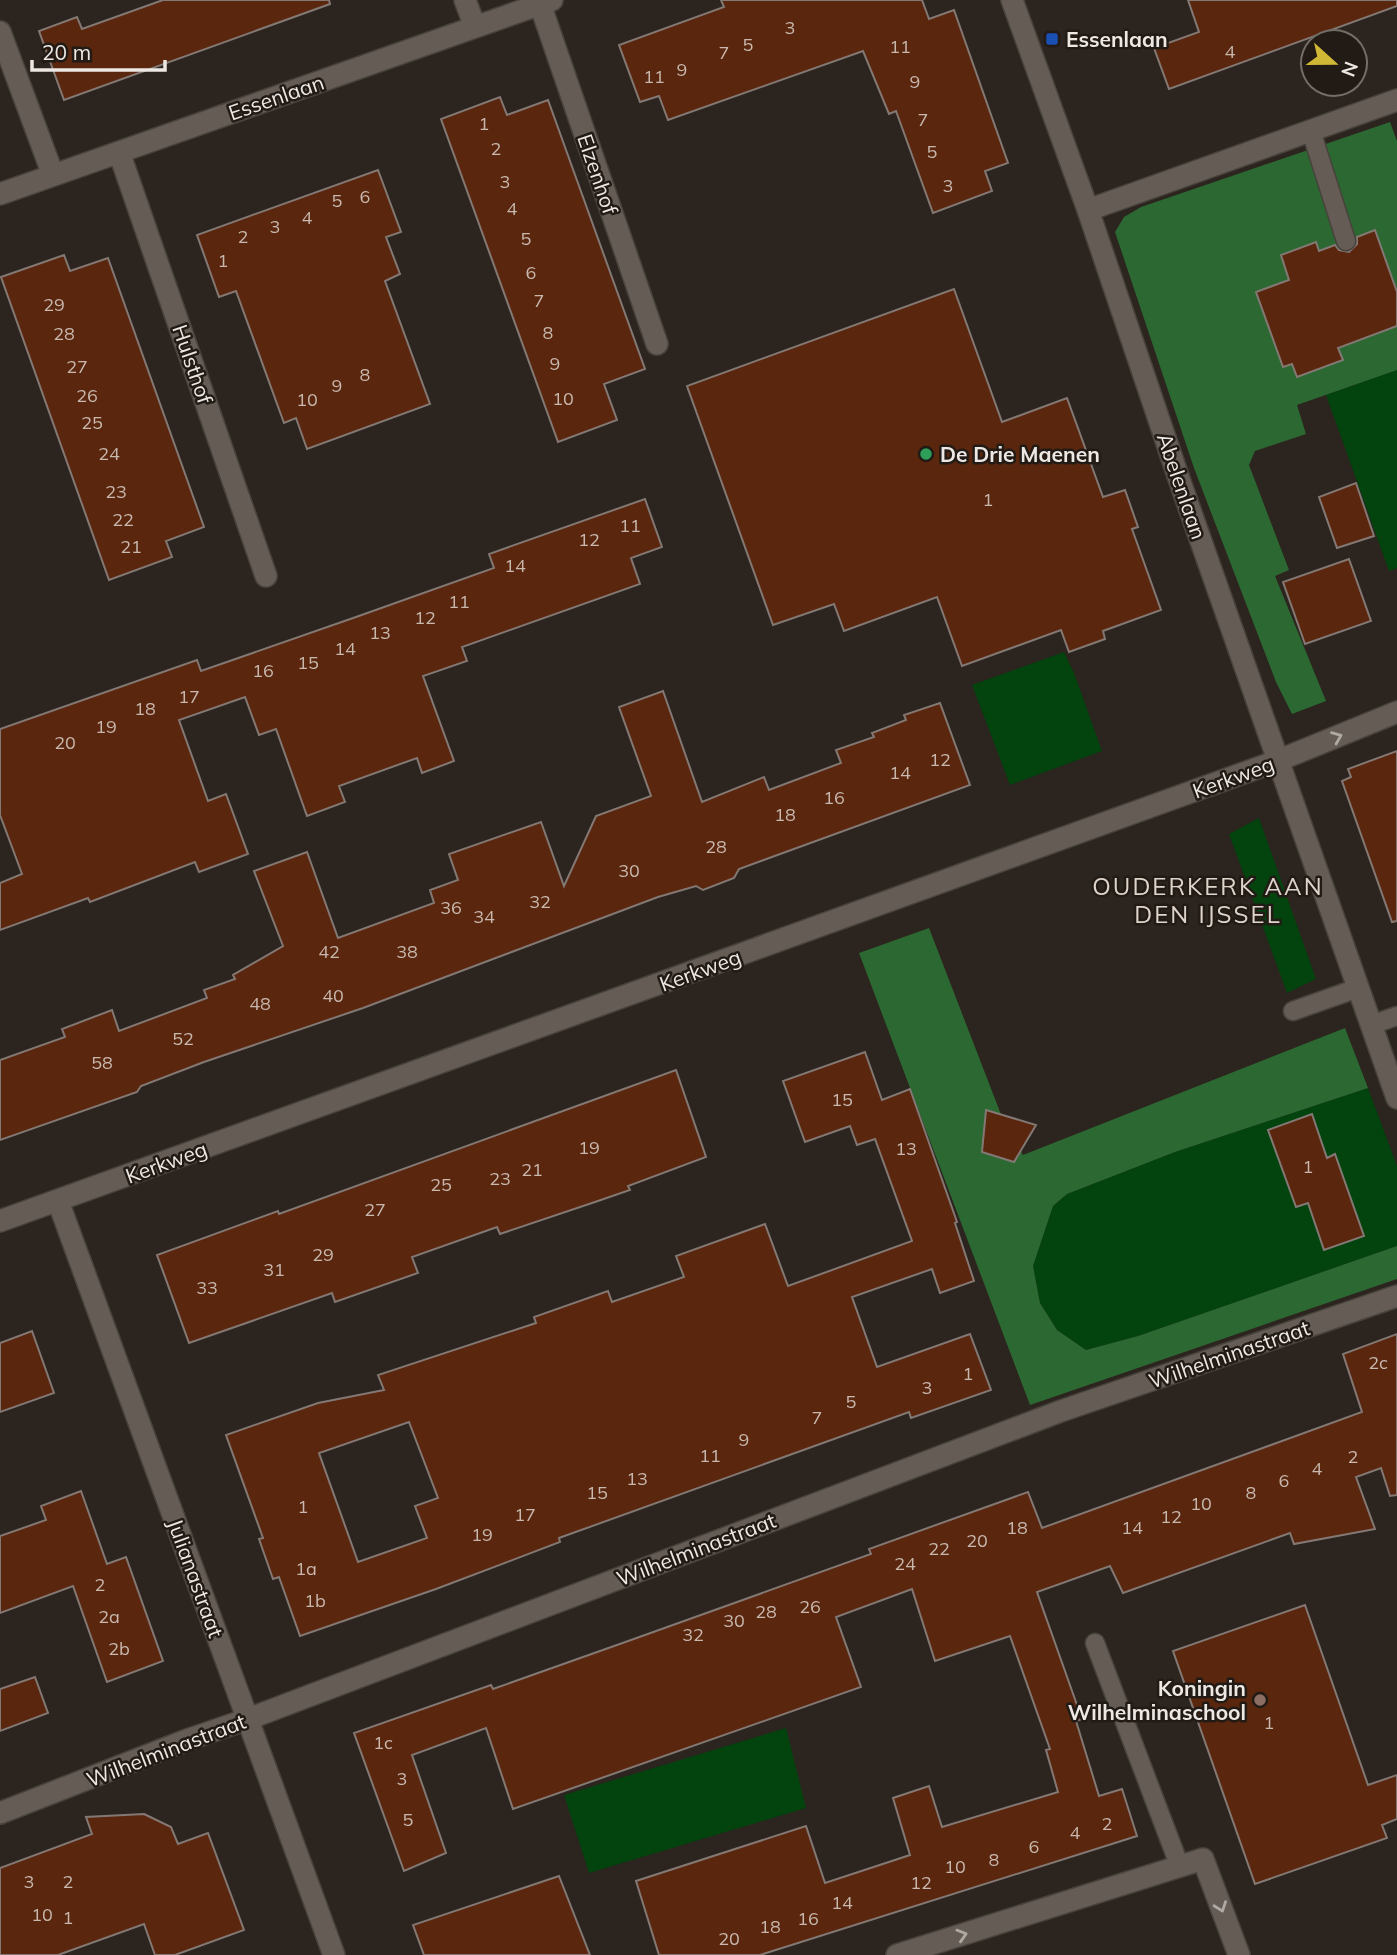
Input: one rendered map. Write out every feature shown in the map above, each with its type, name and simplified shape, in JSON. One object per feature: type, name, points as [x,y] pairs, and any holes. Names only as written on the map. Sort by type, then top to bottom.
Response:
[{"type":"street","points":[[465,0],[474,27]]},
{"type":"street","name":"Abelenlaan","points":[[1012,0],[1088,210],[1277,761],[1397,1098]]},
{"type":"street","name":"Essenlaan","points":[[0,194],[546,2]]},
{"type":"street","name":"Elzenhof","points":[[546,2],[657,344]]},
{"type":"street","points":[[0,32],[53,176]]},
{"type":"street","points":[[1088,210],[1397,100]]},
{"type":"street","name":"Hulsthof","points":[[119,152],[267,576]]},
{"type":"street","name":"Kerkweg","points":[[0,1221],[1277,761],[1397,712]]},
{"type":"street","name":"Julianastraat","points":[[58,1201],[334,1955]]},
{"type":"street","name":"Wilhelminastraat","points":[[0,1813],[1061,1411],[1397,1296]]},
{"type":"street","points":[[897,1955],[1203,1859],[1239,1955]]},
{"type":"lane","points":[[1311,131],[1346,241]]},
{"type":"lane","points":[[1293,1011],[1358,988]]},
{"type":"lane","points":[[1371,1025],[1397,1016]]},
{"type":"lane","points":[[1095,1643],[1180,1867]]},
{"type":"green space","points":[[1390,122],[1397,141],[1397,370],[1297,405],[1306,434],[1255,451],[1249,465],[1289,570],[1275,576],[1326,701],[1292,714],[1276,682],[1194,468],[1115,232],[1124,217],[1141,207]]},
{"type":"green space","points":[[1397,370],[1397,568],[1389,571],[1326,395]]},
{"type":"green space","points":[[1064,652],[1102,751],[1010,785],[972,685]]},
{"type":"green space","points":[[1259,818],[1316,979],[1287,993],[1229,834]]},
{"type":"green space","points":[[929,928],[1002,1117],[1023,1155],[1345,1028],[1368,1088],[1175,1152],[1067,1194],[1053,1206],[1033,1266],[1040,1303],[1057,1330],[1086,1350],[1138,1336],[1397,1246],[1397,1279],[1030,1405],[859,953]]},
{"type":"green space","points":[[1368,1088],[1397,1166],[1397,1246],[1138,1336],[1086,1350],[1057,1330],[1040,1303],[1033,1266],[1053,1206],[1067,1194],[1175,1152]]},
{"type":"green space","points":[[786,1728],[806,1808],[589,1873],[564,1795]]},
{"type":"building","points":[[163,0],[329,0],[330,4],[64,100],[39,31],[77,17],[82,29]]},
{"type":"building","points":[[721,0],[922,0],[929,19],[954,10],[1008,163],[985,171],[992,191],[933,213],[896,111],[889,114],[863,51],[668,120],[659,96],[640,102],[619,45],[724,7]]},
{"type":"building","points":[[1188,0],[1397,0],[1397,6],[1337,28],[1299,28],[1299,42],[1169,89],[1154,48],[1199,32]]},
{"type":"building","points":[[500,97],[507,115],[548,100],[645,369],[604,384],[617,420],[558,442],[441,119]]},
{"type":"building","points":[[378,170],[401,232],[386,237],[400,274],[385,281],[430,404],[307,449],[296,418],[284,423],[236,291],[219,297],[197,235]]},
{"type":"building","points":[[1375,230],[1397,292],[1397,326],[1338,348],[1343,360],[1297,377],[1292,364],[1283,367],[1256,292],[1289,280],[1281,255],[1316,242],[1319,251],[1335,245],[1339,250],[1349,252],[1357,244],[1357,237]]},
{"type":"building","points":[[64,255],[70,271],[108,258],[204,527],[166,541],[172,557],[109,580],[1,277]]},
{"type":"building","points":[[954,289],[1002,422],[1067,398],[1103,497],[1125,490],[1138,527],[1132,529],[1161,610],[1103,631],[1105,639],[1069,652],[1061,630],[962,666],[937,597],[844,631],[834,604],[773,625],[687,386]]},
{"type":"building","points":[[1356,483],[1374,536],[1337,548],[1319,497]]},
{"type":"building","points":[[645,499],[662,547],[631,558],[640,584],[462,647],[467,661],[423,676],[454,761],[422,773],[417,758],[339,786],[345,802],[307,816],[276,729],[259,735],[245,697],[179,720],[208,801],[226,794],[248,854],[199,872],[195,862],[90,902],[88,898],[0,930],[0,883],[22,874],[0,815],[0,729],[197,660],[201,671],[494,568],[489,554]]},
{"type":"building","points":[[1349,559],[1371,621],[1305,644],[1283,582]]},
{"type":"building","points":[[663,691],[702,802],[764,777],[769,790],[841,763],[836,750],[874,737],[872,733],[906,720],[904,715],[940,703],[970,785],[739,869],[734,878],[703,890],[696,886],[658,897],[363,1008],[204,1062],[141,1086],[137,1092],[0,1140],[0,1060],[65,1037],[62,1029],[112,1010],[119,1031],[207,998],[204,990],[235,979],[233,975],[283,946],[254,871],[307,852],[338,938],[434,903],[430,890],[458,880],[449,854],[541,822],[564,886],[596,816],[651,796],[619,707]]},
{"type":"building","points":[[1397,751],[1397,921],[1392,922],[1342,781],[1351,777],[1348,769]]},
{"type":"building","points":[[865,1052],[882,1100],[910,1089],[957,1222],[955,1223],[974,1281],[940,1293],[932,1269],[852,1297],[877,1367],[970,1334],[991,1390],[911,1418],[909,1412],[559,1538],[560,1542],[436,1589],[300,1636],[279,1577],[273,1579],[259,1539],[263,1538],[226,1435],[318,1403],[384,1390],[378,1375],[536,1323],[534,1317],[608,1291],[612,1302],[684,1277],[676,1256],[765,1224],[788,1286],[912,1241],[875,1139],[857,1145],[850,1126],[805,1142],[783,1081]],"holes":[[[409,1422],[438,1498],[415,1506],[427,1538],[358,1562],[319,1453]]]},
{"type":"building","points":[[676,1070],[706,1157],[628,1186],[630,1190],[595,1202],[500,1234],[497,1227],[412,1257],[418,1273],[335,1302],[332,1293],[189,1343],[157,1255],[278,1211],[279,1214]]},
{"type":"building","points":[[986,1110],[1036,1125],[1014,1162],[982,1152]]},
{"type":"building","points":[[1312,1114],[1327,1158],[1335,1154],[1364,1236],[1324,1250],[1308,1203],[1296,1207],[1268,1130]]},
{"type":"building","points":[[32,1331],[54,1393],[0,1412],[0,1343]]},
{"type":"building","points":[[1397,1334],[1397,1495],[1390,1496],[1381,1468],[1356,1477],[1375,1529],[1294,1544],[1290,1533],[1123,1593],[1110,1566],[1037,1592],[1082,1719],[1076,1721],[1099,1796],[1122,1789],[1137,1836],[760,1955],[659,1955],[636,1881],[806,1826],[825,1883],[910,1855],[893,1798],[929,1786],[942,1827],[1058,1792],[1046,1750],[1050,1749],[1010,1636],[935,1661],[912,1589],[836,1617],[861,1687],[513,1809],[486,1728],[412,1755],[446,1853],[404,1871],[354,1733],[491,1685],[493,1689],[631,1640],[871,1554],[869,1549],[1028,1492],[1042,1528],[1362,1412],[1343,1354]]},
{"type":"building","points":[[81,1491],[107,1564],[126,1557],[163,1661],[107,1682],[73,1586],[0,1613],[0,1536],[46,1520],[41,1506]]},
{"type":"building","name":"Koningin Wilhelminaschool","points":[[1305,1605],[1368,1785],[1397,1775],[1397,1819],[1382,1825],[1387,1838],[1255,1884],[1173,1651]]},
{"type":"building","points":[[35,1677],[48,1713],[0,1731],[0,1689]]},
{"type":"building","points":[[144,1814],[171,1827],[178,1844],[208,1833],[244,1930],[175,1955],[155,1955],[144,1924],[58,1955],[0,1955],[0,1868],[92,1834],[86,1817]]},
{"type":"building","points":[[559,1876],[590,1955],[424,1955],[413,1925]]},
{"type":"place","name":"Essenlaan","points":[[1052,39]]},
{"type":"place","name":"De Drie Maenen","points":[[926,454]]},
{"type":"place","name":"Koningin Wilhelminaschool","points":[[1260,1700]]},
{"type":"district","name":"OUDERKERK AAN DEN IJSSEL","points":[[1208,900]]}]
